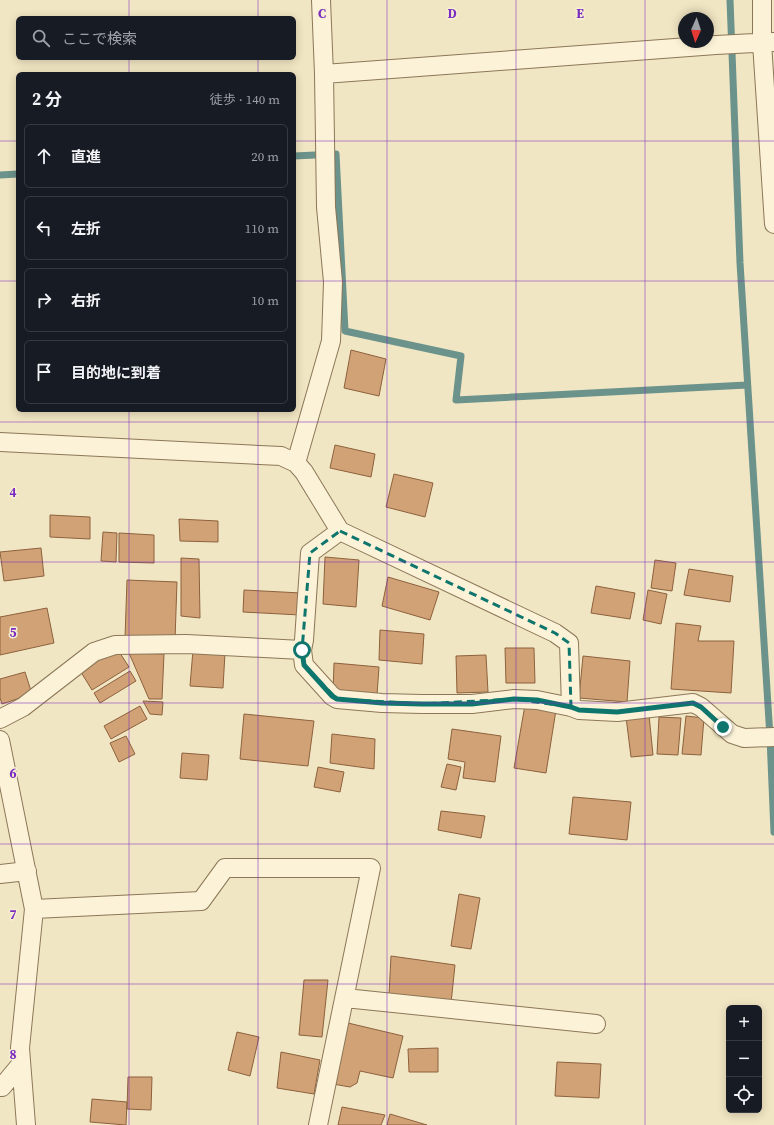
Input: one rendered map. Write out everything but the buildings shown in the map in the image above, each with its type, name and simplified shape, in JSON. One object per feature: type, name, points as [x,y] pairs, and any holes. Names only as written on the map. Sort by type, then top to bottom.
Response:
[{"type":"street","points":[[296,463],[331,341],[333,282],[326,207],[324,74],[321,0]]},
{"type":"street","points":[[762,0],[763,43],[774,224]]},
{"type":"street","points":[[324,74],[716,45],[763,43]]},
{"type":"street","points":[[0,442],[281,456],[296,463],[304,472],[340,531],[555,633],[569,643],[571,707]]},
{"type":"street","points":[[340,531],[310,553],[302,650],[304,665],[332,696],[337,699],[382,703],[422,704],[472,704],[514,699],[537,700],[579,710],[617,712],[693,703],[701,707],[732,734],[744,738],[774,737]]},
{"type":"street","points":[[0,719],[24,707],[94,652],[116,645],[186,644],[302,650]]},
{"type":"street","points":[[0,740],[28,871],[34,909],[20,1048],[26,1125]]},
{"type":"street","points":[[34,909],[201,901],[226,868],[371,868],[318,1125]]},
{"type":"street","points":[[0,874],[28,871]]},
{"type":"street","points":[[345,998],[596,1024]]},
{"type":"street","points":[[0,1087],[2,1087],[21,1064]]},
{"type":"highlighted area","points":[[340,531],[555,633],[569,643],[571,707],[514,699],[422,704],[337,699],[304,665],[302,650],[310,553]]},
{"type":"waterway","points":[[730,0],[740,263],[770,737],[774,832]]},
{"type":"waterway","points":[[296,156],[336,154],[345,331],[461,356],[456,400],[747,385]]},
{"type":"waterway","points":[[0,175],[16,174]]},
{"type":"route","points":[[302,650],[304,665],[332,696],[337,699],[382,703],[422,704],[472,704],[514,699],[537,700],[579,710],[617,712],[693,703],[701,707],[723,727]]}]
